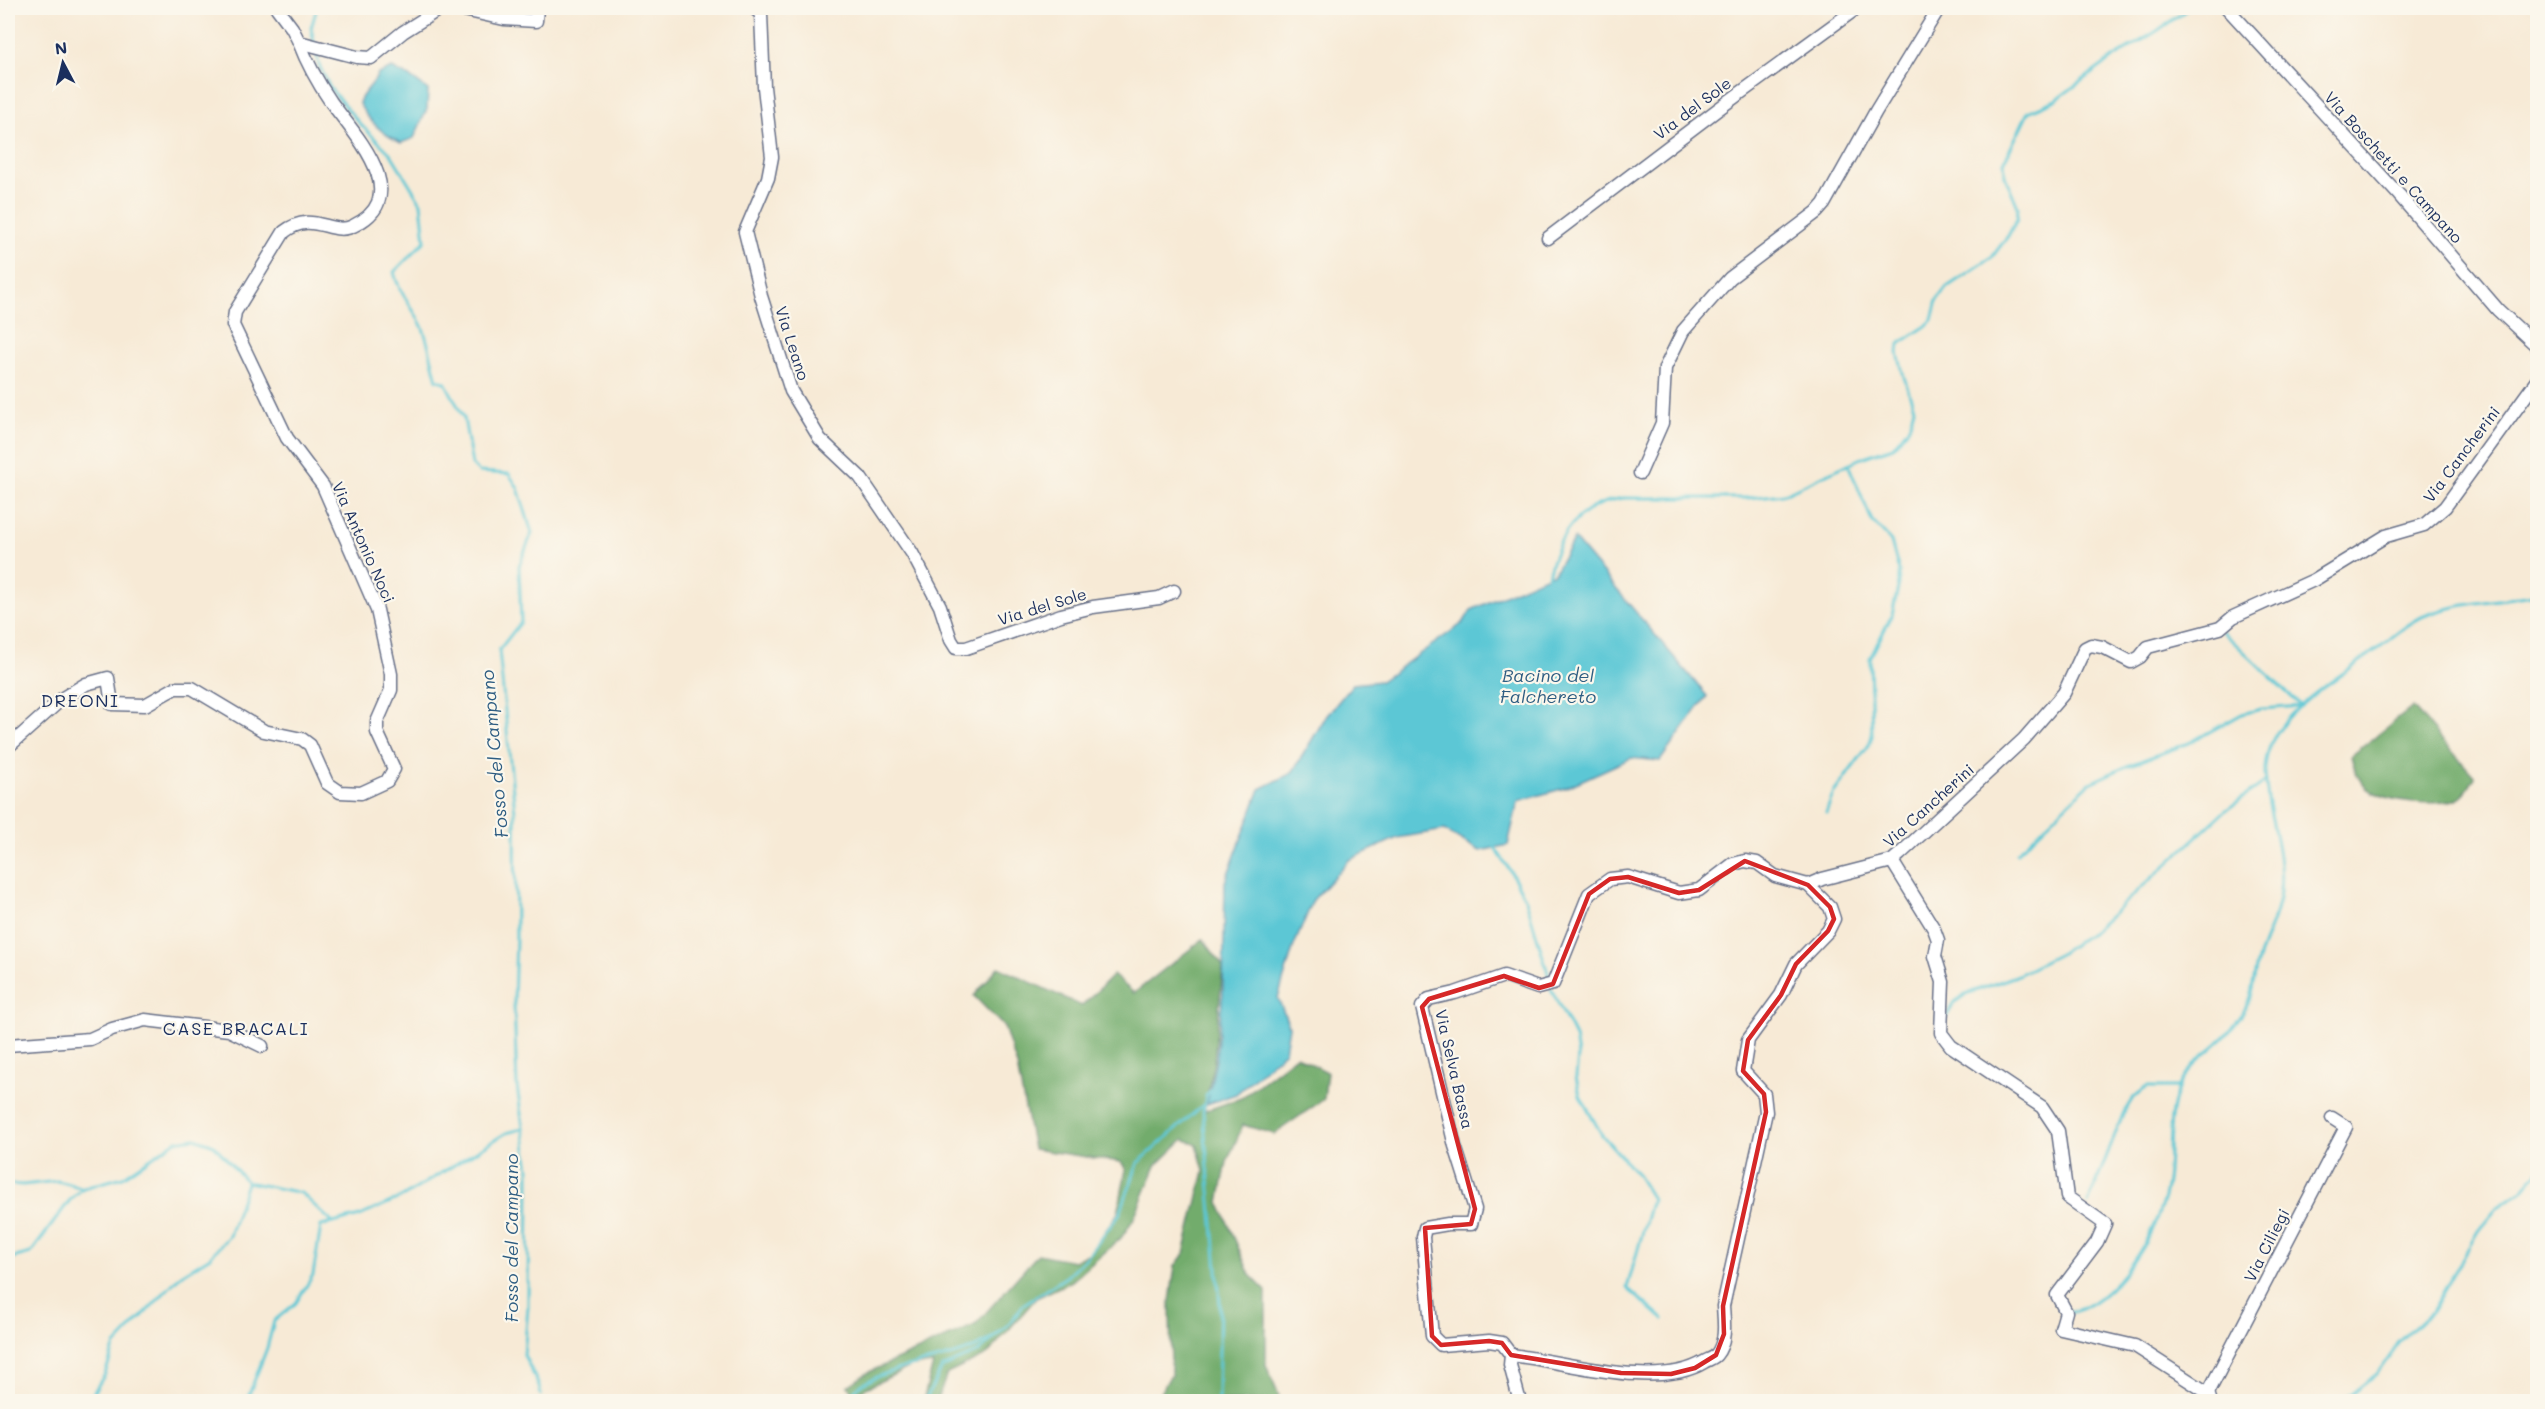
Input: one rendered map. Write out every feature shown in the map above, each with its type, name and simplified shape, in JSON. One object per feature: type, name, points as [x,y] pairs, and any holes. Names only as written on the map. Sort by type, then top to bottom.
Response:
[{"type":"street","points":[[276,8],[292,28],[298,42],[357,57],[371,58],[403,32],[441,8]]},
{"type":"street","points":[[455,8],[504,19],[536,21],[537,8]]},
{"type":"street","name":"Via Leano","points":[[754,8],[760,14],[762,27],[764,87],[772,157],[768,178],[745,232],[761,296],[787,381],[819,439],[860,477],[912,553],[940,606],[951,640],[956,648]]},
{"type":"street","name":"Via del Sole","points":[[1548,238],[1857,8]]},
{"type":"street","points":[[1641,473],[1662,423],[1665,368],[1683,331],[1730,278],[1817,212],[1824,204],[1876,111],[1939,8]]},
{"type":"street","name":"Via Boschetti e Campano","points":[[2228,8],[2392,188],[2498,310],[2538,348]]},
{"type":"street","name":"Via Antonio Noci","points":[[8,747],[63,698],[86,684],[108,678],[112,704],[145,705],[175,688],[192,688],[264,731],[302,739],[310,745],[327,783],[340,792],[361,793],[387,781],[393,769],[377,732],[377,722],[391,682],[377,610],[323,486],[287,438],[233,325],[235,312],[284,232],[294,224],[311,221],[351,228],[375,210],[381,199],[373,159],[330,101],[298,42]]},
{"type":"street","name":"Via Cancherini","points":[[1808,885],[1822,879],[1892,861],[2024,739],[2064,693],[2085,648],[2091,645],[2102,647],[2131,662],[2140,657],[2148,647],[2220,628],[2233,617],[2314,580],[2386,536],[2424,525],[2445,507],[2538,379]]},
{"type":"street","name":"Via del Sole","points":[[956,648],[966,648],[1061,615],[1092,607],[1159,598],[1174,591]]},
{"type":"street","name":"Via Selva Bassa","points":[[1511,1355],[1502,1343],[1489,1341],[1441,1344],[1431,1336],[1423,1238],[1425,1228],[1448,1224],[1471,1224],[1475,1209],[1449,1122],[1422,1007],[1429,999],[1455,993],[1504,976],[1538,988],[1553,984],[1589,894],[1610,879],[1628,877],[1679,893],[1699,890],[1733,864],[1745,861],[1757,863],[1774,876],[1808,885]]},
{"type":"street","points":[[1892,861],[1934,929],[1938,940],[1935,956],[1943,982],[1941,1033],[1951,1046],[2042,1107],[2058,1131],[2067,1197],[2105,1224],[2097,1242],[2057,1295],[2066,1312],[2061,1329],[2135,1346],[2210,1397]]},
{"type":"street","points":[[1520,1401],[1510,1365],[1511,1355],[1544,1359],[1564,1366],[1671,1374],[1695,1368],[1716,1355],[1724,1334],[1723,1306],[1766,1112],[1764,1094],[1743,1071],[1748,1040],[1781,995],[1796,964],[1828,931],[1834,919],[1830,907],[1808,885]]},
{"type":"street","points":[[8,1045],[90,1039],[112,1029],[145,1020],[229,1030],[262,1046]]},
{"type":"street","name":"Via Ciliegi","points":[[2210,1397],[2346,1127],[2332,1118]]},
{"type":"highlighted area","points":[[1745,861],[1808,885],[1830,907],[1834,919],[1828,931],[1796,964],[1781,995],[1748,1040],[1743,1071],[1764,1094],[1766,1112],[1723,1306],[1724,1334],[1716,1355],[1695,1368],[1671,1374],[1621,1373],[1511,1355],[1502,1343],[1489,1341],[1441,1345],[1432,1336],[1425,1228],[1471,1224],[1475,1209],[1422,1007],[1429,999],[1504,976],[1539,988],[1553,984],[1589,894],[1610,879],[1628,877],[1679,893],[1699,890]]},
{"type":"green space","points":[[2413,707],[2475,777],[2458,799],[2423,803],[2390,798],[2371,791],[2363,785],[2358,776],[2351,756]]},
{"type":"green space","points":[[1203,939],[1223,966],[1214,1062],[1204,1111],[1241,1098],[1296,1056],[1327,1072],[1324,1099],[1274,1134],[1243,1125],[1227,1162],[1219,1202],[1250,1275],[1266,1291],[1266,1365],[1279,1396],[1275,1401],[1155,1401],[1171,1375],[1170,1301],[1175,1266],[1184,1254],[1204,1171],[1197,1145],[1184,1139],[1156,1166],[1133,1220],[1121,1238],[1072,1281],[1036,1298],[987,1355],[947,1374],[937,1401],[923,1401],[933,1364],[912,1366],[854,1394],[848,1386],[869,1372],[975,1325],[1038,1254],[1074,1261],[1090,1253],[1118,1213],[1126,1169],[1121,1162],[1033,1149],[1017,1066],[1004,1027],[974,996],[998,967],[1082,1006],[1113,975],[1134,993]]},
{"type":"water","points":[[392,68],[428,90],[427,109],[414,138],[401,143],[388,136],[377,126],[359,103],[378,74]]},
{"type":"water","name":"Bacino del Falchereto","points":[[1574,539],[1707,696],[1660,761],[1631,758],[1565,788],[1518,801],[1508,845],[1480,851],[1444,830],[1397,838],[1349,860],[1313,900],[1293,948],[1278,998],[1289,1026],[1285,1051],[1236,1094],[1207,1104],[1216,1060],[1223,992],[1225,882],[1260,789],[1292,773],[1325,718],[1353,684],[1381,681],[1463,623],[1471,610],[1554,573]]},
{"type":"waterway","name":"Fosso del Campano","points":[[314,42],[311,28],[317,8]]},
{"type":"waterway","points":[[1547,579],[1564,536],[1572,525],[1593,507],[1623,498],[1747,498],[1784,494],[1861,458],[1893,447],[1909,427],[1914,408],[1898,353],[1899,344],[1932,320],[1937,300],[1947,287],[1992,257],[2008,236],[2017,219],[2018,207],[2005,176],[2004,162],[2028,112],[2056,100],[2110,60],[2189,8]]},
{"type":"waterway","name":"Fosso del Campano","points":[[316,51],[319,65],[330,88],[360,124],[391,154],[421,203],[425,241],[394,272],[396,279],[422,326],[437,380],[445,382],[464,418],[472,465],[479,472],[509,474],[518,488],[532,533],[519,566],[521,622],[499,650],[515,812],[514,1003],[517,1086],[529,1169],[528,1307],[524,1355],[541,1395]]},
{"type":"waterway","points":[[1826,813],[1833,794],[1869,745],[1872,736],[1870,658],[1892,615],[1899,583],[1899,571],[1891,541],[1872,521],[1848,464]]},
{"type":"waterway","points":[[2069,1313],[2086,1306],[2102,1295],[2118,1280],[2144,1244],[2154,1225],[2166,1188],[2172,1109],[2180,1084],[2193,1066],[2228,1033],[2248,1002],[2280,890],[2279,855],[2265,769],[2272,741],[2280,728],[2318,691],[2417,619],[2438,611],[2480,602],[2538,594]]},
{"type":"waterway","points":[[2222,631],[2301,706]]},
{"type":"waterway","points":[[2017,853],[2090,783],[2127,766],[2189,743],[2242,714],[2261,709],[2301,706]]},
{"type":"waterway","points":[[1946,1017],[1955,1002],[1966,994],[2016,976],[2061,953],[2095,930],[2225,811],[2266,781]]},
{"type":"waterway","points":[[1494,846],[1526,900],[1550,980]]},
{"type":"waterway","points":[[1551,989],[1575,1037],[1578,1056],[1576,1077],[1580,1096],[1602,1135],[1636,1173],[1652,1199],[1627,1288],[1663,1319]]},
{"type":"waterway","points":[[2088,1204],[2123,1114],[2133,1098],[2147,1087],[2179,1087]]},
{"type":"waterway","points":[[1212,1089],[1206,1096],[1203,1112],[1220,1303],[1218,1402]]},
{"type":"waterway","points":[[924,1402],[942,1368],[980,1351],[1010,1323],[1024,1304],[1066,1277],[1087,1257],[1120,1213],[1138,1163],[1203,1105]]},
{"type":"waterway","points":[[246,1402],[267,1348],[274,1321],[296,1303],[313,1275],[321,1226],[360,1216],[404,1196],[506,1133],[522,1129]]},
{"type":"waterway","points":[[8,1184],[23,1185],[58,1181],[83,1188],[123,1177],[176,1141],[195,1138],[214,1145],[247,1182],[301,1193],[332,1222]]},
{"type":"waterway","points":[[2341,1402],[2377,1374],[2399,1342],[2433,1310],[2478,1231],[2498,1207],[2521,1191],[2538,1171]]},
{"type":"waterway","points":[[71,1402],[92,1395],[105,1374],[115,1345],[181,1275],[210,1257],[229,1236],[247,1183]]},
{"type":"waterway","points":[[8,1259],[31,1253],[70,1200],[83,1188]]},
{"type":"waterway","points":[[845,1402],[859,1386],[878,1377],[895,1370],[967,1351],[999,1333]]},
{"type":"district","name":"DREONI","points":[[80,700]]},
{"type":"district","name":"CASE BRACALI","points":[[236,1028]]}]
